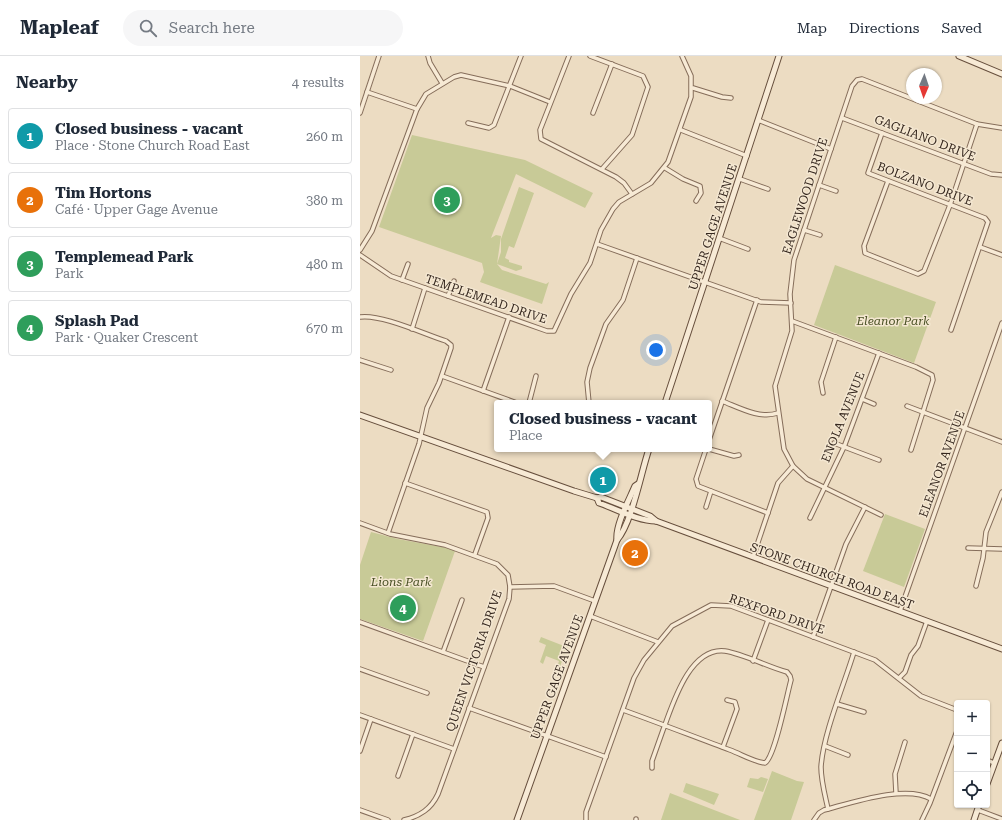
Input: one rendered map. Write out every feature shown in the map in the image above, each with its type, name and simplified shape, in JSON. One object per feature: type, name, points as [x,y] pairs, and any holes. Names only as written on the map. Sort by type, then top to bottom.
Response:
[{"type":"main road","name":"UPPER GAGE AVENUE","points":[[666,400],[740,179],[779,56]]},
{"type":"main road","points":[[959,56],[1002,74]]},
{"type":"main road","name":"STONE CHURCH ROAD EAST","points":[[360,414],[597,498],[601,497],[648,521],[656,521],[1002,649]]},
{"type":"main road","name":"UPPER GAGE AVENUE","points":[[517,820],[617,540],[622,535],[635,486],[638,484],[648,452]]},
{"type":"main road","points":[[990,775],[1002,744]]},
{"type":"main road","points":[[974,820],[979,808]]},
{"type":"street","points":[[360,114],[379,56]]},
{"type":"street","points":[[428,56],[442,83]]},
{"type":"street","points":[[468,123],[485,128],[493,127],[521,56]]},
{"type":"street","points":[[569,56],[540,130],[541,139],[620,179],[632,194]]},
{"type":"street","points":[[590,56],[643,76],[648,83],[648,90],[632,135],[602,169]]},
{"type":"street","name":"TEMPLEMEAD DRIVE","points":[[360,255],[380,270],[402,280],[547,331],[554,331],[571,294],[590,263],[601,230],[613,209],[619,202],[650,183],[665,168],[689,107],[692,88],[691,76],[682,56]]},
{"type":"street","points":[[593,113],[612,64]]},
{"type":"street","points":[[360,250],[372,232],[417,109],[426,94],[442,83],[461,75],[509,86],[550,102]]},
{"type":"street","name":"EAGLEWOOD DRIVE","points":[[881,515],[807,479],[793,466],[784,449],[778,413],[776,380],[788,343],[792,321],[791,274],[794,260],[852,86],[858,80],[862,79],[977,124],[1002,128]]},
{"type":"street","points":[[692,88],[722,97],[731,98]]},
{"type":"street","points":[[367,92],[417,109]]},
{"type":"street","name":"GAGLIANO DRIVE","points":[[842,118],[991,174],[1002,175]]},
{"type":"street","points":[[758,120],[831,149]]},
{"type":"street","points":[[888,182],[864,246],[865,253],[918,274],[924,271],[950,205],[977,124]]},
{"type":"street","points":[[681,130],[747,156]]},
{"type":"street","name":"BOLZANO DRIVE","points":[[882,133],[868,173],[987,220],[988,224],[980,247]]},
{"type":"street","points":[[665,168],[683,179],[700,186],[700,193],[696,202]]},
{"type":"street","points":[[740,179],[768,189]]},
{"type":"street","points":[[819,185],[836,191]]},
{"type":"street","points":[[804,230],[820,235]]},
{"type":"street","points":[[719,238],[748,249]]},
{"type":"street","points":[[597,244],[757,300],[774,303],[791,303]]},
{"type":"street","points":[[951,330],[980,247],[1002,255]]},
{"type":"street","points":[[588,400],[587,382],[590,368],[606,324],[623,300],[637,258]]},
{"type":"street","points":[[402,280],[408,264]]},
{"type":"street","points":[[448,296],[454,281]]},
{"type":"street","points":[[412,330],[425,288]]},
{"type":"street","points":[[712,431],[757,300]]},
{"type":"street","points":[[360,317],[373,317],[446,341],[451,345],[442,376],[427,408],[421,435],[388,533]]},
{"type":"street","points":[[483,391],[509,318]]},
{"type":"street","points":[[792,321],[879,353],[928,372],[932,375],[933,380],[922,411],[912,450]]},
{"type":"street","name":"ELEANOR AVENUE","points":[[900,611],[1002,323]]},
{"type":"street","points":[[823,393],[821,382],[836,337]]},
{"type":"street","name":"ENOLA AVENUE","points":[[810,518],[844,447],[879,353]]},
{"type":"street","points":[[360,360],[391,370]]},
{"type":"street","points":[[442,376],[508,400]]},
{"type":"street","points":[[530,400],[536,376]]},
{"type":"street","points":[[862,399],[874,404]]},
{"type":"street","points":[[722,401],[760,415],[770,416],[778,413]]},
{"type":"street","points":[[907,406],[1002,442]]},
{"type":"street","points":[[834,443],[879,460]]},
{"type":"street","points":[[712,450],[734,456],[739,455]]},
{"type":"street","points":[[707,452],[696,483],[699,487],[768,513]]},
{"type":"street","points":[[753,557],[778,483],[793,466]]},
{"type":"street","points":[[405,483],[486,512],[488,518],[475,554]]},
{"type":"street","points":[[706,507],[711,491]]},
{"type":"street","points":[[976,586],[983,558],[986,532],[1002,492]]},
{"type":"street","points":[[813,637],[846,544],[865,507]]},
{"type":"street","name":"QUEEN VICTORIA DRIVE","points":[[360,524],[388,533],[445,545],[475,554],[501,566],[507,573],[510,587],[509,599],[434,802],[421,814],[404,820]]},
{"type":"street","points":[[968,548],[984,547],[1002,549]]},
{"type":"street","points":[[510,587],[554,586],[595,601]]},
{"type":"street","points":[[443,652],[462,600]]},
{"type":"street","name":"REXFORD DRIVE","points":[[586,820],[586,812],[637,672],[658,642],[672,626],[711,605],[731,606],[875,660],[921,696],[954,709]]},
{"type":"street","points":[[590,616],[658,642]]},
{"type":"street","points":[[753,661],[768,620]]},
{"type":"street","points":[[899,678],[905,672],[911,655],[918,646],[927,621]]},
{"type":"street","points":[[360,622],[484,667]]},
{"type":"street","points":[[623,710],[665,725],[765,763],[769,758],[776,740],[791,680],[790,676],[787,672],[726,651],[711,653],[701,658],[678,688],[665,725],[652,761],[652,768]]},
{"type":"street","points":[[828,809],[822,781],[821,766],[837,704],[854,652]]},
{"type":"street","points":[[360,669],[427,693]]},
{"type":"street","points":[[723,747],[737,709],[735,702],[727,700]]},
{"type":"street","points":[[837,704],[864,712]]},
{"type":"street","points":[[469,708],[606,757]]},
{"type":"street","points":[[360,715],[454,749]]},
{"type":"street","points":[[360,751],[371,719]]},
{"type":"street","points":[[398,776],[413,734]]},
{"type":"street","points":[[922,820],[955,736]]},
{"type":"street","points":[[896,793],[895,774],[905,742]]},
{"type":"street","points":[[825,746],[848,755]]},
{"type":"street","points":[[990,761],[994,763]]},
{"type":"street","points":[[814,820],[819,813],[828,809],[896,793],[916,793],[931,799]]},
{"type":"street","points":[[981,808],[1002,819]]},
{"type":"street","points":[[360,810],[388,820]]},
{"type":"green space","points":[[412,135],[525,160],[593,193],[585,208],[516,174],[491,238],[496,235],[501,236],[497,264],[502,270],[546,284],[549,282],[542,304],[480,282],[484,272],[482,263],[379,227]]},
{"type":"green space","points":[[519,187],[534,193],[514,248],[509,246],[505,258],[509,260],[509,262],[522,266],[522,269],[516,271],[497,264],[501,252],[501,239]]},
{"type":"green space","name":"Eleanor Park","points":[[835,265],[936,302],[914,363],[814,325]]},
{"type":"green space","points":[[885,514],[925,529],[904,587],[863,571]]},
{"type":"green space","name":"Lions Park","points":[[371,532],[455,551],[423,641],[360,619],[360,565]]},
{"type":"green space","points":[[541,637],[564,646],[566,640],[570,641],[559,669],[557,668],[559,661],[546,656],[543,664],[540,662],[546,645],[539,642]]},
{"type":"green space","points":[[772,771],[797,781],[804,782],[791,820],[754,820]]},
{"type":"green space","points":[[761,777],[768,779],[763,792],[747,787],[750,778],[758,779]]},
{"type":"green space","points":[[686,783],[719,794],[714,805],[683,792]]},
{"type":"green space","points":[[670,793],[740,820],[661,820]]},
{"type":"place","name":"Templemead Park","points":[[447,200]]},
{"type":"place","name":"Closed business - vacant","points":[[603,480]]},
{"type":"place","name":"Tim Hortons","points":[[635,553]]},
{"type":"place","name":"Splash Pad","points":[[403,608]]}]
